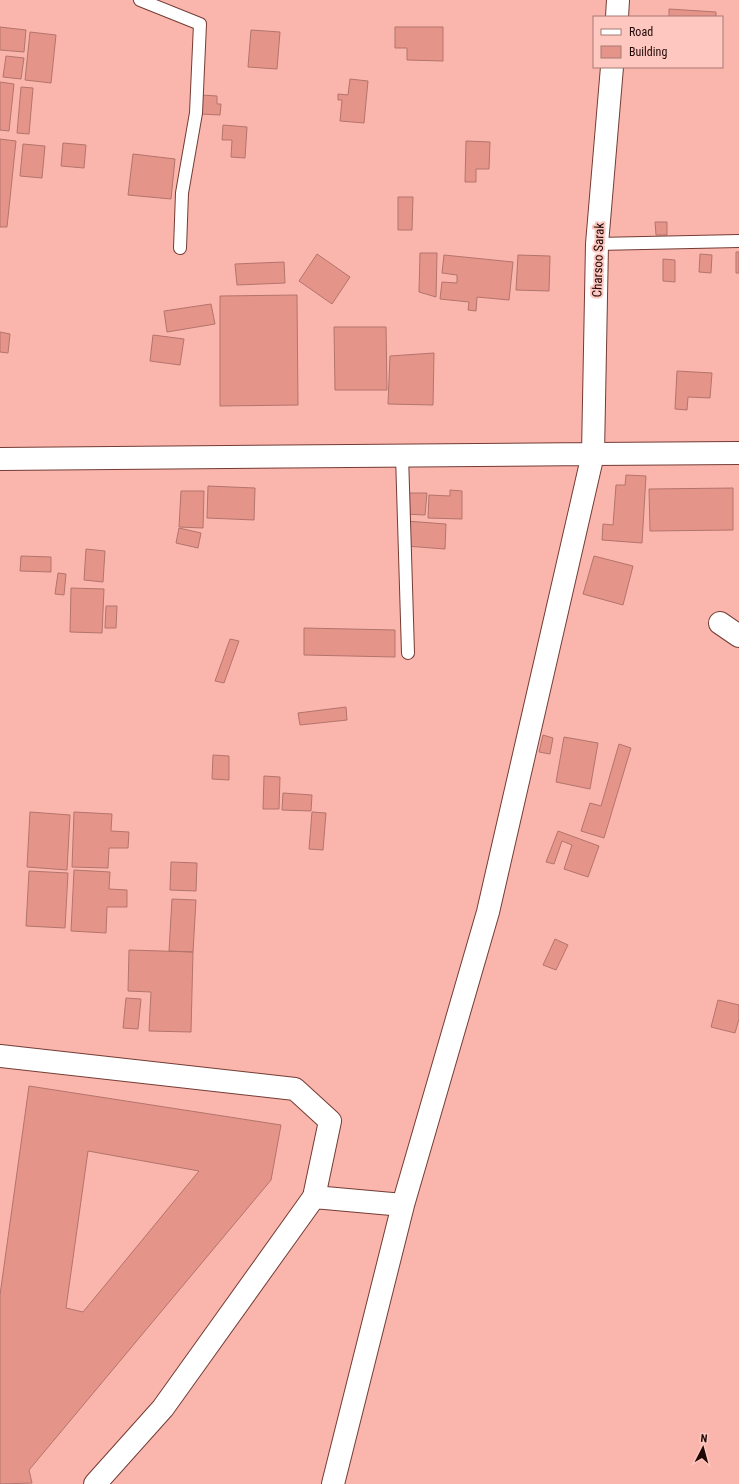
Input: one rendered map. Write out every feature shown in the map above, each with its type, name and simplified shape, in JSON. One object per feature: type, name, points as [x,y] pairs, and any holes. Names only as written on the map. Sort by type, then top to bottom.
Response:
[{"type":"main road","points":[[617,16],[618,0]]},
{"type":"main road","name":"Charsoo Sarak","points":[[333,1484],[403,1204],[488,912],[593,454],[597,244],[612,68]]},
{"type":"main road","points":[[0,459],[739,453]]},
{"type":"main road","points":[[720,623],[739,636]]},
{"type":"main road","points":[[0,1056],[295,1089],[330,1121],[314,1197],[163,1408],[95,1484]]},
{"type":"main road","points":[[314,1197],[403,1204]]},
{"type":"lane","points":[[140,0],[200,24],[196,113],[182,193],[180,248]]},
{"type":"lane","points":[[597,244],[739,241]]},
{"type":"lane","points":[[402,455],[408,653]]},
{"type":"building","points":[[669,9],[716,12],[716,16],[669,16]]},
{"type":"building","points":[[0,27],[26,30],[24,52],[0,50]]},
{"type":"building","points":[[395,27],[443,27],[443,61],[407,60],[407,48],[395,48]]},
{"type":"building","points":[[251,30],[280,32],[277,69],[248,67]]},
{"type":"building","points":[[30,32],[56,35],[51,83],[25,80]]},
{"type":"building","points":[[6,56],[24,58],[21,79],[3,77]]},
{"type":"building","points":[[350,79],[368,81],[364,123],[340,121],[342,100],[338,100],[338,94],[348,95]]},
{"type":"building","points":[[0,82],[14,84],[9,131],[0,130]]},
{"type":"building","points":[[21,87],[33,88],[29,134],[17,133]]},
{"type":"building","points":[[202,95],[217,96],[217,104],[221,104],[220,115],[200,114]]},
{"type":"building","points":[[223,125],[247,127],[245,158],[231,157],[232,140],[222,140]]},
{"type":"building","points":[[0,139],[16,141],[7,227],[0,227]]},
{"type":"building","points":[[466,141],[490,142],[489,169],[476,169],[476,182],[465,182]]},
{"type":"building","points":[[63,143],[86,145],[84,168],[61,166]]},
{"type":"building","points":[[23,144],[45,146],[42,178],[20,176]]},
{"type":"building","points":[[133,154],[175,159],[171,199],[128,195]]},
{"type":"building","points":[[398,197],[413,197],[412,230],[398,230]]},
{"type":"building","points":[[655,222],[667,222],[667,235],[656,235]]},
{"type":"building","points":[[736,252],[739,252],[739,273],[736,273]]},
{"type":"building","points":[[420,253],[437,253],[436,297],[419,292]]},
{"type":"building","points":[[317,254],[350,277],[332,304],[299,281]]},
{"type":"building","points":[[700,254],[712,255],[711,273],[699,272]]},
{"type":"building","points":[[444,255],[513,262],[509,300],[477,297],[476,311],[468,310],[469,302],[440,299],[442,282],[457,283],[457,275],[442,273]]},
{"type":"building","points":[[518,255],[550,256],[549,291],[516,290]]},
{"type":"building","points":[[663,259],[675,260],[675,282],[663,281]]},
{"type":"building","points":[[284,262],[285,283],[237,285],[235,264]]},
{"type":"building","points":[[297,295],[298,405],[220,406],[220,296]]},
{"type":"building","points":[[211,304],[215,324],[167,332],[164,311]]},
{"type":"building","points":[[334,327],[386,327],[387,390],[335,390]]},
{"type":"building","points":[[0,332],[10,334],[8,353],[0,352]]},
{"type":"building","points":[[153,335],[184,339],[180,365],[150,361]]},
{"type":"building","points":[[434,353],[433,405],[388,404],[390,356]]},
{"type":"building","points":[[677,371],[712,373],[710,398],[688,397],[687,410],[675,409]]},
{"type":"building","points":[[626,475],[646,476],[642,543],[602,540],[603,524],[613,525],[616,485],[625,485]]},
{"type":"building","points":[[208,486],[255,488],[254,520],[207,518]]},
{"type":"building","points":[[733,488],[733,530],[650,531],[649,489]]},
{"type":"building","points":[[450,490],[462,491],[462,519],[428,518],[429,495],[450,496]]},
{"type":"building","points":[[181,491],[204,491],[203,528],[179,527]]},
{"type":"building","points":[[405,493],[427,493],[425,515],[404,514]]},
{"type":"building","points":[[406,521],[446,524],[445,549],[406,546]]},
{"type":"building","points":[[179,528],[201,533],[198,548],[176,543]]},
{"type":"building","points":[[86,549],[105,551],[103,582],[84,580]]},
{"type":"building","points":[[21,556],[51,557],[51,572],[20,571]]},
{"type":"building","points":[[594,556],[633,566],[623,605],[583,594]]},
{"type":"building","points":[[58,573],[66,574],[64,595],[55,594]]},
{"type":"building","points":[[71,588],[104,589],[102,633],[70,632]]},
{"type":"building","points":[[106,606],[117,606],[116,628],[105,628]]},
{"type":"building","points":[[304,628],[395,630],[395,657],[304,655]]},
{"type":"building","points":[[230,639],[239,641],[224,683],[215,681]]},
{"type":"building","points":[[346,707],[347,720],[300,725],[298,713]]},
{"type":"building","points":[[543,735],[553,738],[550,754],[539,752]]},
{"type":"building","points":[[564,737],[598,743],[590,789],[556,782]]},
{"type":"building","points":[[619,744],[631,748],[604,838],[581,831],[590,803],[601,806]]},
{"type":"building","points":[[213,755],[229,756],[229,780],[212,779]]},
{"type":"building","points":[[264,776],[280,777],[279,809],[263,809]]},
{"type":"building","points":[[283,793],[312,795],[311,811],[282,810]]},
{"type":"building","points":[[30,812],[70,815],[67,870],[27,867]]},
{"type":"building","points":[[74,812],[112,814],[111,831],[129,832],[128,848],[109,848],[108,868],[72,867]]},
{"type":"building","points":[[312,812],[326,813],[323,850],[309,849]]},
{"type":"building","points":[[558,831],[599,846],[588,877],[564,869],[572,845],[562,841],[554,864],[546,862]]},
{"type":"building","points":[[171,862],[197,863],[196,891],[170,890]]},
{"type":"building","points":[[74,870],[110,872],[109,889],[127,890],[127,907],[107,907],[106,933],[71,931]]},
{"type":"building","points":[[29,871],[68,873],[65,928],[26,926]]},
{"type":"building","points":[[172,899],[196,900],[193,952],[169,951]]},
{"type":"building","points":[[555,939],[568,945],[556,970],[543,965]]},
{"type":"building","points":[[129,950],[193,952],[191,1032],[149,1031],[151,992],[128,991]]},
{"type":"building","points":[[126,998],[141,999],[138,1029],[123,1028]]},
{"type":"building","points":[[718,1000],[739,1005],[739,1019],[735,1033],[711,1027]]},
{"type":"building","points":[[29,1086],[281,1125],[271,1180],[29,1470],[32,1483],[0,1484],[0,1295]],"holes":[[[88,1151],[199,1171],[83,1312],[66,1308]]]}]
